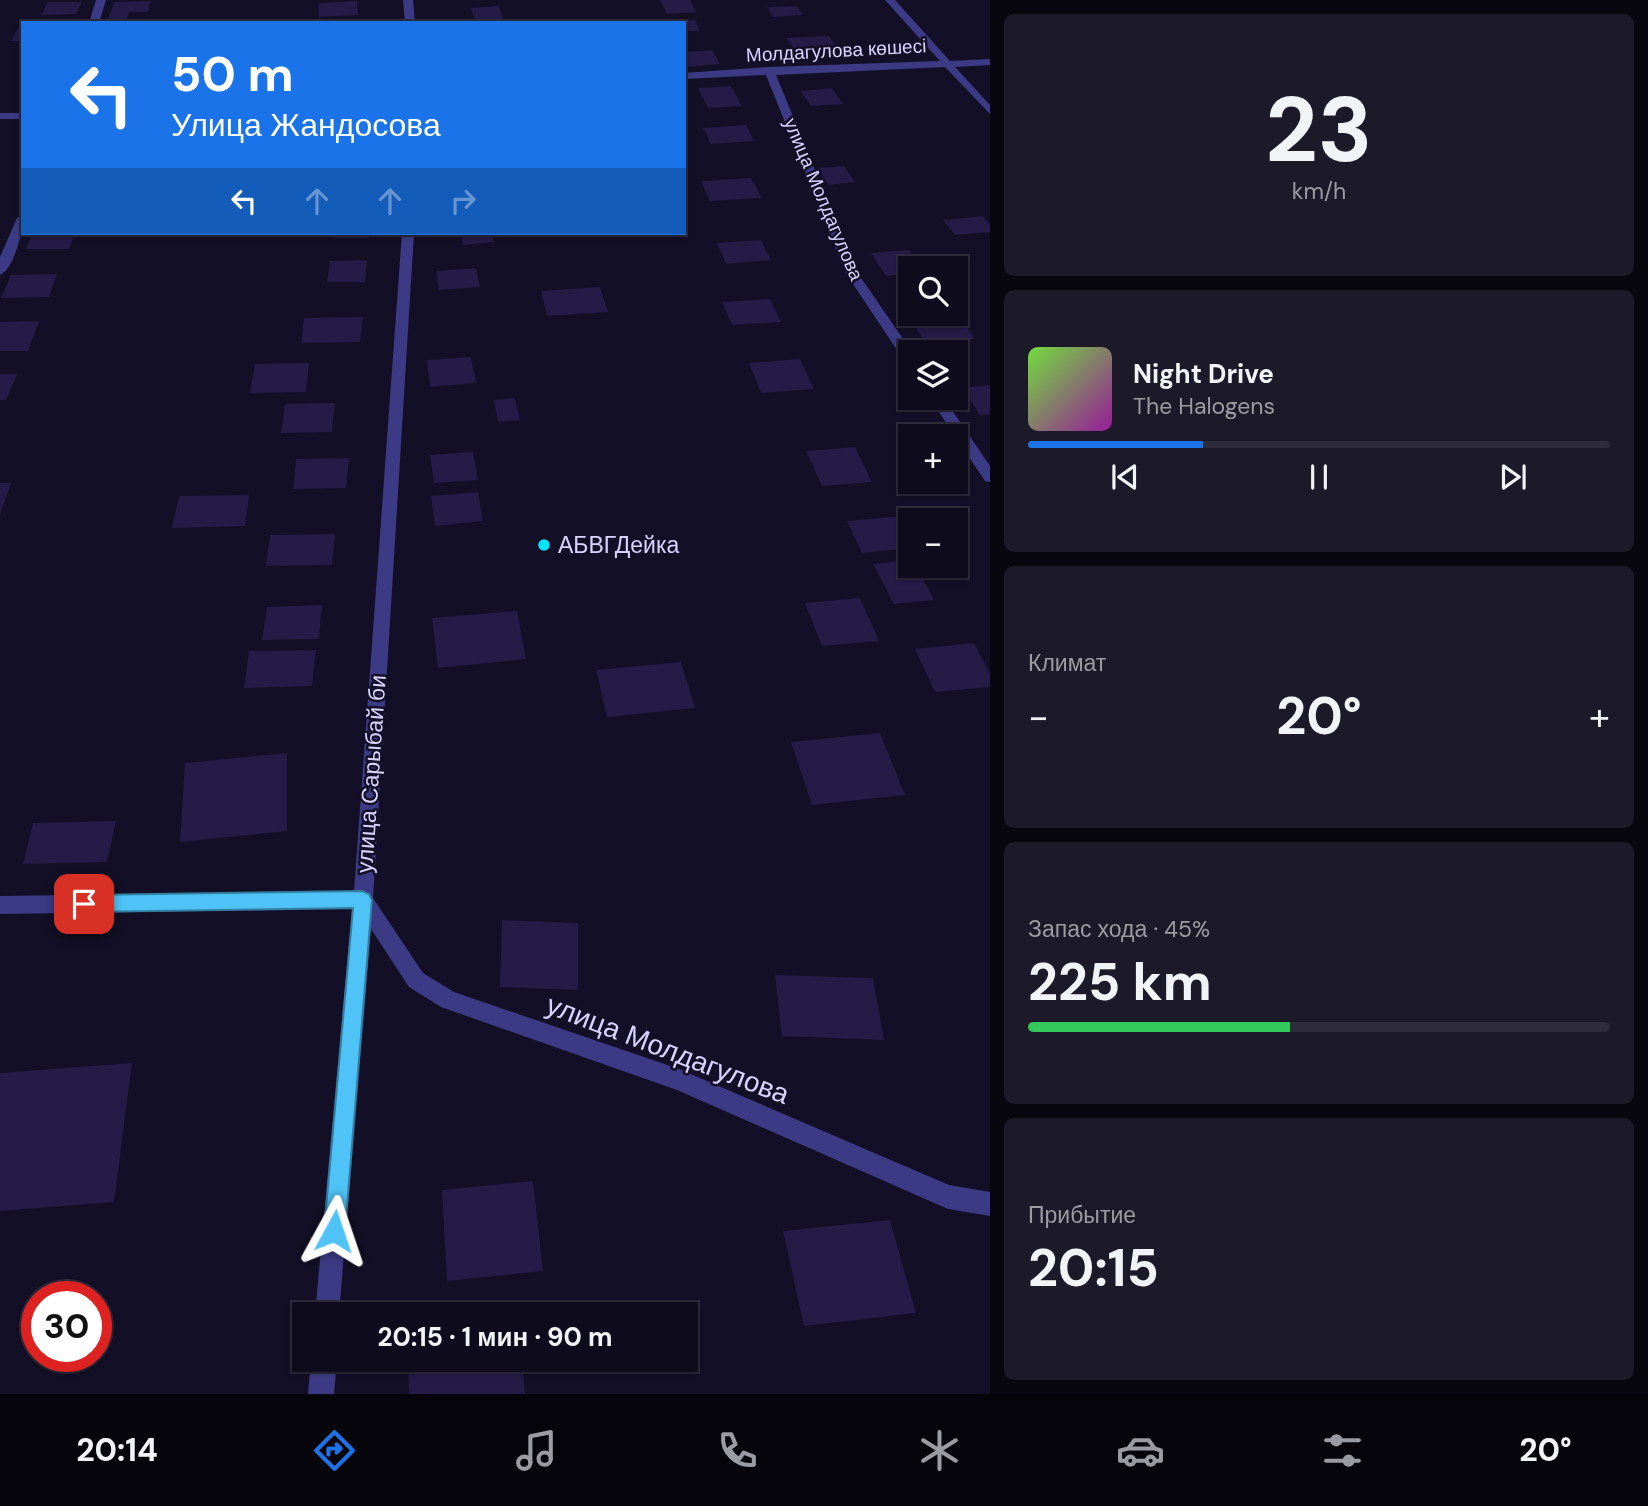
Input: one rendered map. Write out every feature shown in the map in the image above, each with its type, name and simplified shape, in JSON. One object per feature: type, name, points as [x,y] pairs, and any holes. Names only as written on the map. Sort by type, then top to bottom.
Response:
[{"type":"street","points":[[95,21],[101,0]]},
{"type":"street","points":[[408,0],[410,21]]},
{"type":"street","points":[[890,0],[990,111]]},
{"type":"street","name":"Молдагулова көшесі","points":[[686,76],[990,62]]},
{"type":"street","name":"улица Молдагулова","points":[[769,70],[851,272],[898,341]]},
{"type":"street","points":[[0,116],[21,116]]},
{"type":"street","points":[[0,271],[21,223]]},
{"type":"street","name":"улица Сарыбай би","points":[[328,1302],[362,900],[408,235]]},
{"type":"street","points":[[945,410],[990,477]]},
{"type":"street","points":[[0,905],[362,900]]},
{"type":"street","name":"улица Молдагулова","points":[[362,900],[416,980],[448,1000],[679,1080],[948,1196],[990,1204]]},
{"type":"street","points":[[321,1394],[323,1372]]},
{"type":"building","points":[[660,0],[690,0],[696,12],[667,14]]},
{"type":"building","points":[[151,1],[148,12],[129,12],[127,21],[108,21],[114,2]]},
{"type":"building","points":[[357,1],[358,15],[319,17],[319,3]]},
{"type":"building","points":[[48,2],[82,2],[76,14],[41,15]]},
{"type":"building","points":[[499,6],[503,20],[475,21],[471,8]]},
{"type":"building","points":[[797,6],[803,15],[773,17],[767,7]]},
{"type":"building","points":[[695,20],[700,31],[686,31],[684,21]]},
{"type":"building","points":[[19,27],[21,27],[21,41],[11,41]]},
{"type":"building","points":[[829,36],[836,46],[793,48],[786,38]]},
{"type":"building","points":[[712,50],[720,64],[686,67],[686,52]]},
{"type":"building","points":[[731,86],[742,106],[708,108],[698,88]]},
{"type":"building","points":[[832,88],[843,104],[811,106],[800,91]]},
{"type":"building","points":[[746,125],[754,141],[711,144],[703,128]]},
{"type":"building","points":[[844,166],[855,182],[828,185],[817,168]]},
{"type":"building","points":[[751,178],[762,198],[710,201],[701,181]]},
{"type":"building","points":[[983,216],[990,225],[990,232],[955,235],[943,220]]},
{"type":"building","points":[[31,235],[74,235],[69,249],[26,249]]},
{"type":"building","points":[[334,235],[369,235],[369,238],[333,238]]},
{"type":"building","points":[[461,235],[492,235],[494,242],[463,245]]},
{"type":"building","points":[[761,240],[771,260],[726,264],[717,243]]},
{"type":"building","points":[[909,250],[913,256],[898,256],[898,274],[886,276],[871,253]]},
{"type":"building","points":[[367,260],[365,282],[327,282],[330,261]]},
{"type":"building","points":[[476,268],[480,287],[439,290],[436,271]]},
{"type":"building","points":[[57,274],[49,297],[1,298],[11,275]]},
{"type":"building","points":[[600,287],[608,312],[547,316],[541,291]]},
{"type":"building","points":[[770,299],[781,322],[732,325],[722,302]]},
{"type":"building","points":[[363,317],[360,342],[301,343],[304,318]]},
{"type":"building","points":[[39,321],[28,351],[0,351],[0,322]]},
{"type":"building","points":[[915,326],[966,326],[975,339],[965,340],[923,340]]},
{"type":"building","points":[[471,357],[476,383],[430,387],[427,360]]},
{"type":"building","points":[[800,359],[814,389],[761,393],[749,363]]},
{"type":"building","points":[[309,363],[306,392],[250,393],[255,364]]},
{"type":"building","points":[[0,374],[17,374],[6,400],[0,400]]},
{"type":"building","points":[[990,385],[990,414],[980,415],[968,397],[968,387]]},
{"type":"building","points":[[515,398],[520,420],[498,422],[494,400]]},
{"type":"building","points":[[335,403],[332,432],[281,433],[285,404]]},
{"type":"building","points":[[855,447],[872,482],[822,486],[806,451]]},
{"type":"building","points":[[473,452],[478,480],[434,483],[430,455]]},
{"type":"building","points":[[349,458],[346,488],[293,489],[296,459]]},
{"type":"building","points":[[0,483],[11,483],[0,515]]},
{"type":"building","points":[[478,492],[483,521],[435,526],[431,496]]},
{"type":"building","points":[[249,495],[245,526],[172,528],[179,496]]},
{"type":"building","points":[[898,517],[898,549],[862,553],[847,521]]},
{"type":"building","points":[[335,534],[332,565],[266,566],[270,535]]},
{"type":"building","points":[[898,561],[898,578],[923,578],[934,600],[894,604],[873,564]]},
{"type":"building","points":[[860,598],[879,641],[822,646],[805,603]]},
{"type":"building","points":[[322,605],[319,639],[262,640],[267,607]]},
{"type":"building","points":[[517,611],[526,659],[438,668],[432,618]]},
{"type":"building","points":[[974,643],[990,674],[990,687],[935,692],[915,649]]},
{"type":"building","points":[[316,650],[312,686],[244,688],[249,651]]},
{"type":"building","points":[[681,662],[695,708],[607,717],[596,670]]},
{"type":"building","points":[[880,733],[905,795],[812,805],[791,742]]},
{"type":"building","points":[[287,753],[287,831],[180,842],[185,763]]},
{"type":"building","points":[[116,821],[107,862],[23,864],[33,823]]},
{"type":"building","points":[[502,920],[578,923],[578,990],[500,987]]},
{"type":"building","points":[[775,975],[873,978],[884,1040],[782,1036]]},
{"type":"building","points":[[132,1063],[114,1202],[0,1211],[0,1073]]},
{"type":"building","points":[[533,1181],[543,1271],[447,1281],[442,1190]]},
{"type":"building","points":[[890,1220],[916,1313],[804,1326],[783,1231]]},
{"type":"building","points":[[408,1372],[523,1372],[525,1394],[409,1394]]},
{"type":"place","name":"АБВГДейка","points":[[544,545]]},
{"type":"route","points":[[84,904],[362,900],[334,1231]]}]
